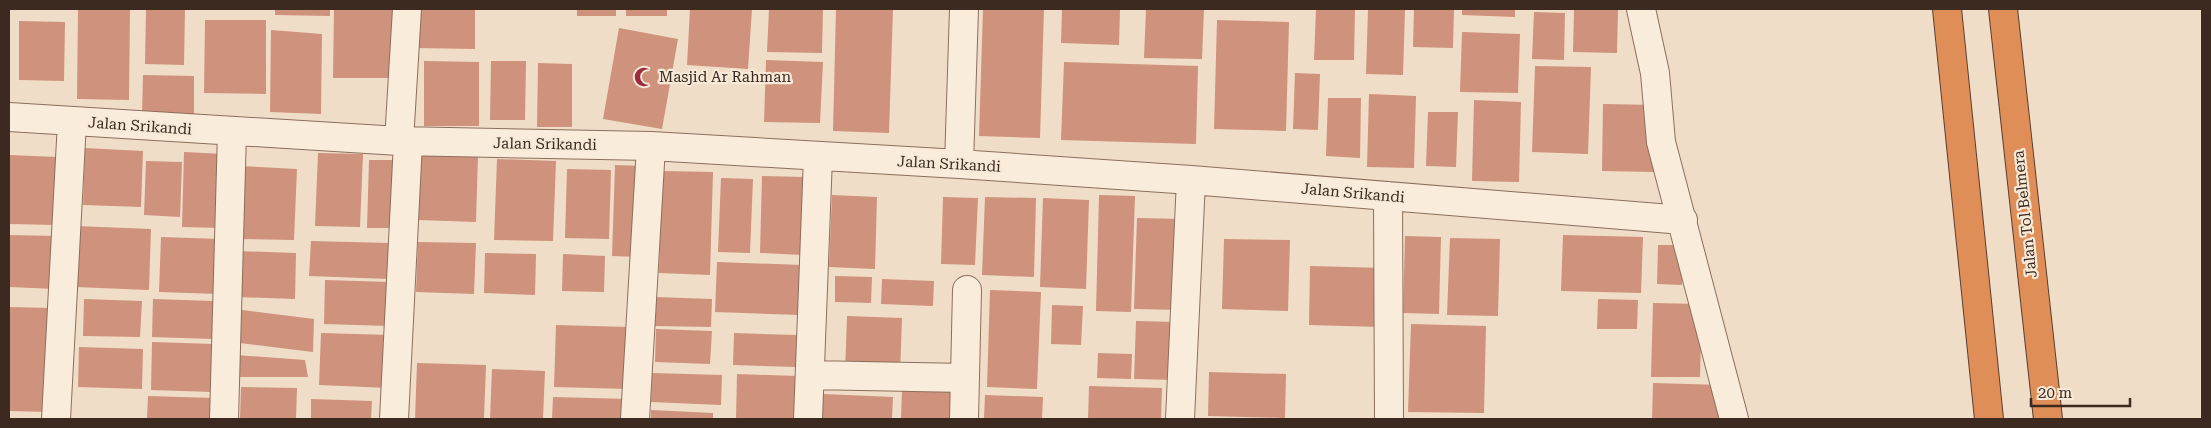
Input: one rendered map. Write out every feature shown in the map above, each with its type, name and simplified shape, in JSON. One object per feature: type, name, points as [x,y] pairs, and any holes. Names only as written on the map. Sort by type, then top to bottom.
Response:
[{"type":"highway","points":[[1947,9],[1989,419]]},
{"type":"highway","name":"Jalan Tol Belmera","points":[[2002,9],[2048,419]]},
{"type":"street","points":[[394,419],[407,9]]},
{"type":"street","points":[[959,164],[964,9]]},
{"type":"street","points":[[1641,9],[1655,73],[1661,142],[1734,419]]},
{"type":"street","name":"Jalan Srikandi","points":[[9,117],[404,141],[651,146],[959,164],[1191,180],[1683,220]]},
{"type":"street","points":[[56,419],[72,122]]},
{"type":"street","points":[[224,419],[232,132]]},
{"type":"street","points":[[635,419],[651,146]]},
{"type":"street","points":[[808,419],[818,157]]},
{"type":"street","points":[[1180,419],[1191,180]]},
{"type":"street","points":[[1388,196],[1388,419]]},
{"type":"street","points":[[964,419],[967,290]]},
{"type":"street","points":[[810,375],[965,378]]},
{"type":"building","points":[[78,9],[130,9],[129,100],[77,99]]},
{"type":"building","points":[[146,9],[185,9],[184,65],[145,64]]},
{"type":"building","points":[[275,9],[330,9],[330,16],[275,15]]},
{"type":"building","points":[[334,9],[393,9],[392,78],[333,78]]},
{"type":"building","points":[[417,9],[475,9],[475,49],[416,48]]},
{"type":"building","points":[[577,9],[616,9],[616,16],[577,16]]},
{"type":"building","points":[[626,9],[667,9],[667,16],[626,16]]},
{"type":"building","points":[[690,9],[752,9],[748,69],[687,65]]},
{"type":"building","points":[[769,9],[823,9],[822,53],[767,52]]},
{"type":"building","points":[[836,9],[893,9],[889,133],[833,131]]},
{"type":"building","points":[[983,9],[1044,9],[1040,138],[979,136]]},
{"type":"building","points":[[1062,9],[1120,9],[1119,45],[1061,43]]},
{"type":"building","points":[[1146,9],[1204,9],[1202,59],[1144,58]]},
{"type":"building","points":[[1316,9],[1355,9],[1354,60],[1314,60]]},
{"type":"building","points":[[1368,9],[1405,9],[1403,75],[1366,74]]},
{"type":"building","points":[[1414,9],[1454,9],[1453,48],[1413,47]]},
{"type":"building","points":[[1462,9],[1515,9],[1515,17],[1462,15]]},
{"type":"building","points":[[1574,9],[1618,10],[1617,53],[1573,52]]},
{"type":"building","points":[[1534,12],[1565,13],[1564,60],[1532,59]]},
{"type":"building","points":[[205,20],[266,20],[266,94],[204,93]]},
{"type":"building","points":[[1217,20],[1289,22],[1286,131],[1214,129]]},
{"type":"building","points":[[19,21],[65,22],[64,81],[19,80]]},
{"type":"building","points":[[619,28],[678,39],[662,129],[603,119]]},
{"type":"building","points":[[271,30],[322,34],[321,114],[270,112]]},
{"type":"building","points":[[1462,32],[1520,34],[1518,93],[1460,92]]},
{"type":"building","points":[[766,60],[823,62],[820,123],[764,122]]},
{"type":"building","points":[[424,61],[479,62],[479,126],[424,126]]},
{"type":"building","points":[[491,61],[526,61],[525,120],[490,120]]},
{"type":"building","points":[[1064,62],[1198,66],[1196,144],[1061,140]]},
{"type":"building","points":[[538,63],[572,64],[572,127],[537,127]]},
{"type":"building","points":[[1535,66],[1591,67],[1588,154],[1532,152]]},
{"type":"building","points":[[1295,73],[1320,74],[1318,130],[1293,129]]},
{"type":"building","points":[[143,75],[194,76],[194,116],[142,116]]},
{"type":"building","points":[[1369,94],[1416,96],[1414,168],[1367,167]]},
{"type":"building","points":[[1328,98],[1361,98],[1360,158],[1326,156]]},
{"type":"building","points":[[1474,100],[1521,102],[1519,182],[1472,181]]},
{"type":"building","points":[[1603,104],[1656,105],[1654,172],[1602,171]]},
{"type":"building","points":[[1428,112],[1458,112],[1456,167],[1426,166]]},
{"type":"building","points":[[85,148],[143,151],[141,207],[83,205]]},
{"type":"building","points":[[184,152],[225,154],[222,228],[182,227]]},
{"type":"building","points":[[318,153],[363,154],[360,227],[315,226]]},
{"type":"building","points":[[420,153],[478,155],[476,222],[418,220]]},
{"type":"building","points":[[9,155],[58,157],[56,225],[9,224]]},
{"type":"building","points":[[497,159],[556,161],[553,241],[494,240]]},
{"type":"building","points":[[369,160],[399,160],[397,228],[367,228]]},
{"type":"building","points":[[146,161],[182,162],[180,217],[144,215]]},
{"type":"building","points":[[615,165],[642,166],[639,257],[612,256]]},
{"type":"building","points":[[241,166],[297,169],[294,240],[238,239]]},
{"type":"building","points":[[567,169],[611,170],[609,239],[565,238]]},
{"type":"building","points":[[662,171],[713,172],[710,275],[659,273]]},
{"type":"building","points":[[762,176],[805,177],[802,255],[760,253]]},
{"type":"building","points":[[721,178],[753,179],[750,253],[718,252]]},
{"type":"building","points":[[832,195],[877,197],[875,269],[829,267]]},
{"type":"building","points":[[1099,195],[1135,196],[1131,312],[1096,311]]},
{"type":"building","points":[[943,197],[978,198],[975,265],[941,264]]},
{"type":"building","points":[[985,197],[1036,198],[1034,277],[982,275]]},
{"type":"building","points":[[1043,198],[1089,200],[1086,289],[1040,287]]},
{"type":"building","points":[[1137,218],[1183,219],[1180,310],[1134,309]]},
{"type":"building","points":[[76,226],[151,229],[149,290],[75,287]]},
{"type":"building","points":[[9,235],[57,236],[55,289],[9,287]]},
{"type":"building","points":[[1563,235],[1643,237],[1641,293],[1561,291]]},
{"type":"building","points":[[1405,236],[1441,237],[1439,314],[1403,313]]},
{"type":"building","points":[[161,237],[220,239],[218,294],[159,292]]},
{"type":"building","points":[[1450,238],[1500,239],[1498,316],[1447,315]]},
{"type":"building","points":[[1224,239],[1290,240],[1288,311],[1222,309]]},
{"type":"building","points":[[311,241],[390,243],[389,279],[309,276]]},
{"type":"building","points":[[418,242],[476,243],[474,294],[416,292]]},
{"type":"building","points":[[1658,245],[1683,245],[1682,285],[1657,284]]},
{"type":"building","points":[[237,251],[296,253],[295,299],[236,297]]},
{"type":"building","points":[[485,253],[536,254],[535,295],[484,293]]},
{"type":"building","points":[[563,254],[605,256],[604,292],[562,291]]},
{"type":"building","points":[[717,262],[802,265],[800,315],[715,312]]},
{"type":"building","points":[[1310,266],[1384,268],[1381,327],[1309,325]]},
{"type":"building","points":[[835,276],[872,277],[871,303],[835,302]]},
{"type":"building","points":[[882,279],[934,281],[933,306],[881,304]]},
{"type":"building","points":[[325,280],[390,282],[388,326],[324,324]]},
{"type":"building","points":[[990,290],[1041,292],[1037,389],[987,387]]},
{"type":"building","points":[[656,297],[712,299],[711,327],[655,326]]},
{"type":"building","points":[[84,299],[142,301],[140,337],[83,336]]},
{"type":"building","points":[[153,299],[213,301],[212,339],[152,337]]},
{"type":"building","points":[[1598,299],[1638,300],[1637,329],[1597,329]]},
{"type":"building","points":[[1653,303],[1702,304],[1700,377],[1651,377]]},
{"type":"building","points":[[1052,305],[1083,306],[1081,345],[1051,344]]},
{"type":"building","points":[[9,307],[51,308],[47,412],[9,411]]},
{"type":"building","points":[[234,309],[314,319],[313,352],[232,342]]},
{"type":"building","points":[[847,316],[902,318],[900,375],[845,373]]},
{"type":"building","points":[[1136,321],[1178,322],[1176,380],[1134,379]]},
{"type":"building","points":[[1411,324],[1486,326],[1484,413],[1408,412]]},
{"type":"building","points":[[556,325],[630,327],[628,389],[554,387]]},
{"type":"building","points":[[656,329],[712,331],[710,364],[655,362]]},
{"type":"building","points":[[321,333],[390,335],[388,388],[319,385]]},
{"type":"building","points":[[734,333],[797,335],[796,367],[733,365]]},
{"type":"building","points":[[152,342],[214,344],[212,392],[151,390]]},
{"type":"building","points":[[79,347],[143,349],[142,389],[78,387]]},
{"type":"building","points":[[1098,353],[1132,354],[1131,379],[1097,378]]},
{"type":"building","points":[[235,355],[305,360],[308,377],[234,377]]},
{"type":"building","points":[[417,363],[486,365],[484,419],[415,419]]},
{"type":"building","points":[[492,369],[545,371],[543,419],[490,419]]},
{"type":"building","points":[[1209,372],[1286,374],[1285,418],[1208,416]]},
{"type":"building","points":[[652,373],[722,375],[721,405],[651,402]]},
{"type":"building","points":[[737,374],[797,376],[795,419],[736,418]]},
{"type":"building","points":[[1653,383],[1723,385],[1722,419],[1652,419]]},
{"type":"building","points":[[1089,386],[1162,388],[1161,419],[1088,419]]},
{"type":"building","points":[[241,387],[297,388],[296,419],[240,419]]},
{"type":"building","points":[[902,389],[960,390],[960,419],[901,419]]},
{"type":"building","points":[[823,394],[893,397],[892,419],[822,419]]},
{"type":"building","points":[[985,395],[1043,397],[1042,419],[984,419]]},
{"type":"building","points":[[148,396],[215,398],[215,419],[147,419]]},
{"type":"building","points":[[553,397],[629,399],[629,419],[552,419]]},
{"type":"building","points":[[311,399],[372,401],[371,419],[311,419]]},
{"type":"building","points":[[651,410],[713,413],[713,419],[651,419]]},
{"type":"place","name":"Masjid Ar Rahman","points":[[644,77]]}]
